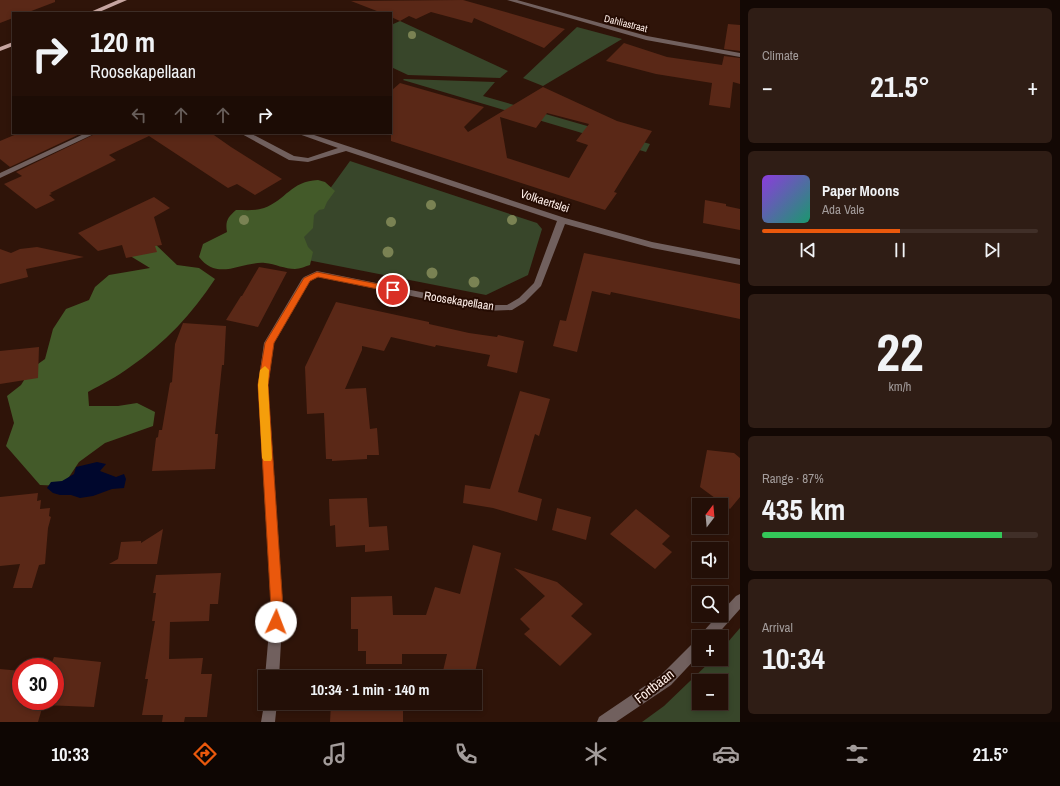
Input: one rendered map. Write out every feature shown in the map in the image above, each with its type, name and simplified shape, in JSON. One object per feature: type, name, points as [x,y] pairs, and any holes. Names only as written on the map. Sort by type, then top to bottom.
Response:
[{"type":"main road","points":[[94,12],[124,0]]},
{"type":"main road","points":[[0,49],[12,44]]},
{"type":"street","name":"Dahliastraat","points":[[510,0],[646,38],[740,55]]},
{"type":"street","points":[[0,176],[90,134]]},
{"type":"street","points":[[246,134],[292,158],[308,160],[347,148]]},
{"type":"street","name":"Volkaertslei","points":[[303,134],[562,220],[652,245],[740,262]]},
{"type":"street","name":"Roosekapellaan","points":[[273,670],[277,608],[263,385],[269,343],[307,280],[317,274],[485,308],[509,308],[522,300],[538,284],[562,220]]},
{"type":"street","points":[[713,630],[740,600]]},
{"type":"street","name":"Fortbaan","points":[[604,722],[666,680],[692,653]]},
{"type":"street","points":[[268,722],[269,710]]},
{"type":"green space","points":[[400,21],[508,71],[500,78],[408,75],[392,67],[392,25]]},
{"type":"green space","points":[[577,27],[622,39],[543,86],[523,78]]},
{"type":"green space","points":[[403,80],[495,82],[483,96],[650,144],[646,152]]},
{"type":"green space","points":[[350,161],[537,223],[542,229],[528,275],[486,295],[282,255]]},
{"type":"green space","points":[[318,180],[325,182],[335,191],[324,209],[319,210],[314,215],[313,228],[304,237],[308,247],[313,252],[310,265],[295,269],[265,263],[256,263],[230,269],[222,269],[214,268],[206,264],[199,257],[203,244],[227,232],[226,225],[228,220],[236,210],[254,210],[264,208],[272,205],[295,187],[309,181]]},
{"type":"green space","points":[[153,242],[177,265],[199,268],[215,279],[187,316],[155,348],[120,374],[88,392],[89,406],[118,406],[137,403],[155,412],[153,426],[105,443],[79,462],[63,486],[40,485],[6,446],[14,423],[7,396],[21,385],[31,369],[45,359],[53,329],[66,309],[89,300],[95,287],[109,275],[150,268],[127,254]]},
{"type":"green space","points":[[740,628],[740,722],[642,722],[664,706],[692,679],[692,710],[728,710],[728,674],[697,674],[706,666],[728,666],[728,642]]},
{"type":"water","points":[[97,462],[106,464],[100,471],[116,477],[124,474],[126,479],[124,488],[112,489],[93,496],[80,498],[71,495],[60,495],[53,493],[47,488],[51,482],[62,481],[74,474],[76,467]]},
{"type":"building","points":[[0,0],[55,0],[55,2],[29,12],[12,12],[12,18],[0,23]]},
{"type":"building","points":[[463,0],[565,29],[544,48],[474,18],[472,23],[431,12],[416,19],[409,16],[400,21],[392,17],[392,12],[379,12],[351,1]]},
{"type":"building","points":[[728,24],[740,25],[740,51],[724,49]]},
{"type":"building","points":[[624,43],[667,57],[722,65],[724,56],[740,58],[740,84],[733,82],[730,108],[709,105],[712,83],[656,74],[606,61]]},
{"type":"building","points":[[400,83],[484,107],[464,127],[468,132],[543,87],[617,121],[652,131],[614,192],[617,193],[605,210],[391,141],[392,90]],"holes":[[[547,113],[589,124],[576,141],[588,145],[569,178],[507,158],[500,117],[536,128]]]},
{"type":"building","points":[[17,134],[80,134],[10,167],[0,159],[0,141]]},
{"type":"building","points":[[95,134],[212,134],[282,179],[255,195],[237,184],[228,188],[149,136],[109,155],[116,160],[50,193],[52,194],[49,195],[55,200],[36,209],[4,184],[22,176],[16,172]]},
{"type":"building","points":[[154,197],[170,208],[154,217],[162,245],[155,246],[157,252],[126,258],[122,245],[98,251],[78,233]]},
{"type":"building","points":[[705,200],[726,204],[726,206],[740,209],[740,230],[703,223]]},
{"type":"building","points":[[37,247],[84,257],[26,269],[28,277],[0,284],[0,249],[11,253],[20,249]]},
{"type":"building","points":[[584,253],[740,284],[740,319],[611,292],[610,295],[592,291],[577,352],[553,346],[560,320],[566,321]]},
{"type":"building","points":[[259,267],[287,272],[258,327],[226,320],[242,296]]},
{"type":"building","points":[[336,302],[429,322],[429,324],[469,333],[497,337],[498,335],[524,341],[517,373],[487,366],[490,355],[436,345],[435,347],[391,337],[384,351],[362,346],[362,350],[345,389],[366,388],[370,429],[377,428],[379,455],[367,455],[367,459],[332,461],[332,459],[326,459],[324,413],[307,414],[305,367]]},
{"type":"building","points":[[183,323],[226,326],[224,365],[222,365],[215,434],[218,434],[215,469],[152,471],[156,438],[158,437],[159,430],[162,430],[170,383],[172,382],[175,344]]},
{"type":"building","points":[[39,347],[38,378],[0,384],[0,351]]},
{"type":"building","points":[[520,391],[550,399],[539,436],[535,434],[518,492],[542,499],[537,521],[493,508],[463,503],[465,485],[490,489]]},
{"type":"building","points":[[707,450],[734,453],[740,458],[740,497],[730,509],[728,508],[728,498],[715,498],[700,487]]},
{"type":"building","points":[[38,493],[37,501],[41,500],[40,509],[50,508],[49,516],[51,517],[48,528],[45,564],[39,565],[32,588],[13,588],[20,564],[0,566],[0,497]]},
{"type":"building","points":[[367,498],[369,527],[387,526],[389,550],[365,552],[365,545],[336,547],[335,525],[330,526],[329,499]]},
{"type":"building","points":[[557,508],[591,517],[586,540],[552,530]]},
{"type":"building","points":[[636,509],[670,536],[662,544],[672,552],[655,569],[610,534]]},
{"type":"building","points":[[163,529],[157,564],[109,564],[118,559],[121,542],[141,541],[141,543]]},
{"type":"building","points":[[473,545],[501,553],[476,670],[443,670],[447,654],[402,654],[402,664],[366,664],[366,651],[358,651],[358,629],[351,629],[351,597],[392,596],[393,615],[426,615],[435,587],[460,594]]},
{"type":"building","points":[[514,568],[557,582],[583,604],[571,616],[592,634],[560,666],[524,634],[530,629],[520,619],[545,596]]},
{"type":"building","points":[[221,573],[218,604],[210,604],[209,621],[170,622],[169,659],[203,658],[201,674],[212,674],[207,717],[185,717],[184,722],[162,722],[163,715],[142,715],[148,679],[145,679],[155,621],[152,621],[156,593],[153,593],[156,575]]},
{"type":"building","points":[[64,658],[101,662],[94,707],[64,706]]},
{"type":"building","points":[[0,669],[12,670],[12,710],[42,710],[38,722],[0,722]]},
{"type":"building","points":[[331,710],[403,710],[403,722],[330,722]]},
{"type":"slow traffic","points":[[265,370],[263,385],[267,458]]},
{"type":"route","points":[[276,622],[277,608],[263,385],[269,343],[307,280],[317,274],[393,290]]}]
